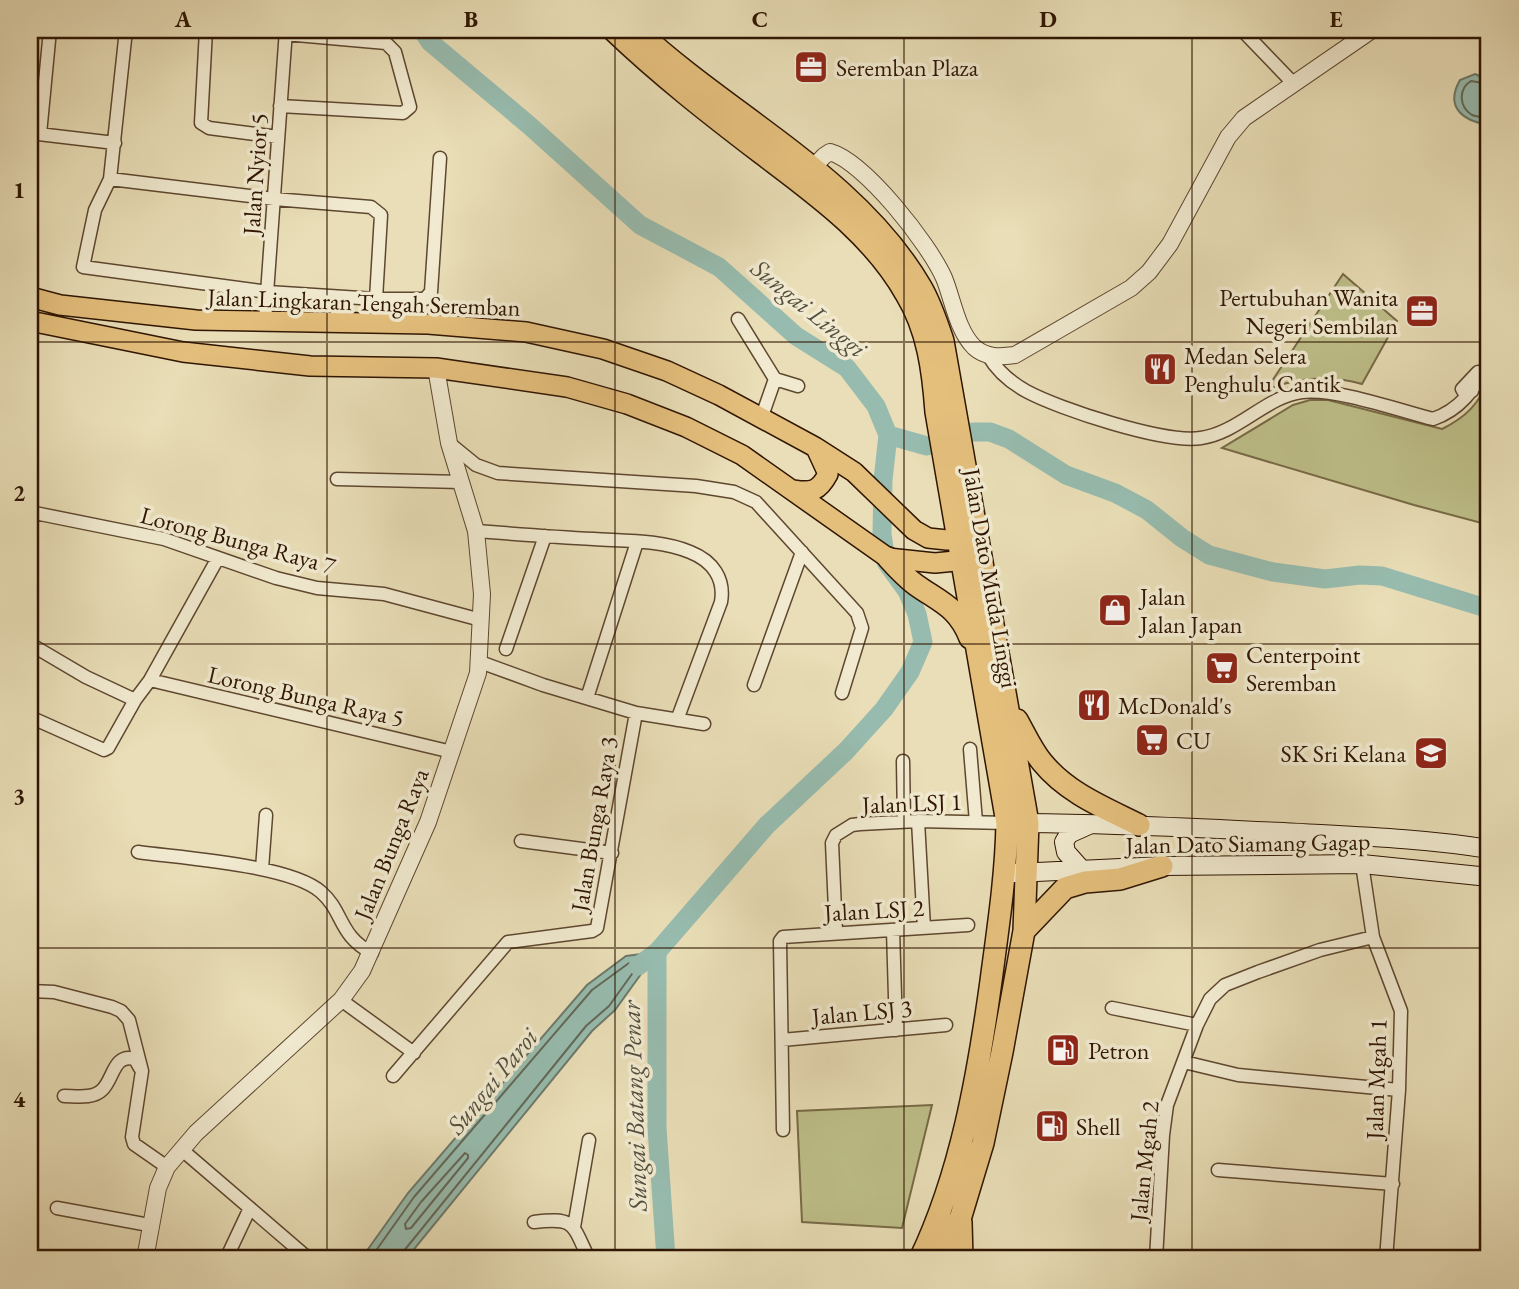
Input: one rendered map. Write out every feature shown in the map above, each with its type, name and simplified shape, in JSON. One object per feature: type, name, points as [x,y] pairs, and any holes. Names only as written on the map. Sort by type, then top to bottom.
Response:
[{"type":"highway","name":"Jalan Dato Muda Linggi","points":[[613,30],[668,80],[868,217],[889,241],[923,289],[943,341],[945,410],[971,560],[1008,702],[1017,823],[1017,873],[1024,932],[989,1115],[961,1216],[942,1259]]},
{"type":"highway","name":"Jalan Dato Muda Linggi","points":[[637,30],[805,175]]},
{"type":"highway","points":[[888,558],[916,585],[946,602],[966,629],[978,659]]},
{"type":"highway","name":"Jalan Dato Muda Linggi","points":[[971,560],[978,659],[1017,823]]},
{"type":"highway","points":[[1008,702],[1043,763],[1065,784],[1088,800],[1139,825]]},
{"type":"highway","points":[[1024,932],[1065,888],[1085,882],[1120,879],[1162,866]]},
{"type":"highway","name":"Jalan Dato Muda Linggi","points":[[920,1259],[947,1193],[979,1065],[1017,873]]},
{"type":"highway","points":[[961,1216],[962,1259]]},
{"type":"main road","name":"Jalan Lingkaran Tengah Seremban","points":[[30,297],[60,305],[196,320],[428,324],[526,332],[603,349],[667,371],[762,416],[854,472],[914,530],[928,538],[967,537]]},
{"type":"main road","points":[[30,321],[183,352],[310,366],[436,368],[567,387],[627,404],[686,427],[743,455],[888,558],[935,563],[971,560]]},
{"type":"main road","points":[[794,490],[810,492],[817,489],[828,474],[815,447]]},
{"type":"main road","name":"Jalan Dato Siamang Gagap","points":[[1017,823],[1345,834],[1489,849]]},
{"type":"main road","points":[[1082,870],[1066,852],[1064,842],[1069,834],[1092,824]]},
{"type":"main road","name":"Jalan Dato Siamang Gagap","points":[[1017,873],[1162,866],[1362,863],[1489,877]]},
{"type":"street","points":[[50,30],[35,134],[116,143]]},
{"type":"street","points":[[126,30],[116,143],[110,178],[95,210],[83,268],[268,292],[376,299],[425,299],[431,292],[440,158]]},
{"type":"street","points":[[206,30],[201,123],[209,128],[278,137]]},
{"type":"street","points":[[1242,30],[1293,83]]},
{"type":"street","points":[[805,175],[830,152],[844,158],[908,221],[934,259],[963,330],[973,346],[988,355],[1015,355],[1131,288],[1149,272],[1170,244],[1228,136],[1244,118],[1372,30]]},
{"type":"street","points":[[280,106],[403,113],[408,111],[410,102],[395,52],[386,44],[286,32]]},
{"type":"street","name":"Jalan Nyior 5","points":[[265,321],[286,32]]},
{"type":"street","points":[[110,178],[274,200],[371,206],[381,215],[376,299]]},
{"type":"street","points":[[738,319],[775,379],[798,386]]},
{"type":"street","points":[[988,355],[996,369],[1012,382],[1052,403],[1154,435],[1179,440],[1202,438],[1228,430],[1281,399],[1301,392],[1330,393],[1433,419],[1447,414],[1464,402],[1472,391],[1465,394],[1462,388],[1489,362]]},
{"type":"street","name":"Jalan Bunga Raya","points":[[145,1259],[149,1225],[158,1188],[167,1167],[181,1149],[341,1000],[372,953],[428,822],[452,752],[480,662],[482,594],[476,531],[449,443],[436,368]]},
{"type":"street","points":[[762,416],[775,379]]},
{"type":"street","points":[[449,443],[476,466],[498,472],[696,486],[734,492],[756,502],[857,613],[862,628],[842,693]]},
{"type":"street","points":[[337,479],[461,482]]},
{"type":"street","name":"Lorong Bunga Raya 7","points":[[30,522],[35,513],[164,539],[276,578],[317,588],[384,594],[481,620]]},
{"type":"street","points":[[476,531],[637,542],[691,552],[712,568],[723,588],[721,602],[677,720]]},
{"type":"street","points":[[506,649],[545,536]]},
{"type":"street","points":[[587,698],[637,542]]},
{"type":"street","points":[[754,685],[802,552]]},
{"type":"street","points":[[30,717],[104,750],[108,748],[135,700],[150,680],[218,558]]},
{"type":"street","points":[[30,644],[86,677],[135,700]]},
{"type":"street","points":[[480,662],[636,713],[704,724]]},
{"type":"street","name":"Lorong Bunga Raya 5","points":[[150,680],[452,752]]},
{"type":"street","name":"Jalan Bunga Raya 3","points":[[393,1076],[508,942],[592,931],[597,928],[636,713]]},
{"type":"street","points":[[970,749],[976,822]]},
{"type":"street","points":[[903,761],[904,822]]},
{"type":"street","points":[[262,869],[266,815]]},
{"type":"street","points":[[918,821],[924,928]]},
{"type":"street","name":"Jalan LSJ 1","points":[[836,932],[832,844],[836,835],[852,825],[918,821],[1017,823]]},
{"type":"street","points":[[521,841],[612,853]]},
{"type":"street","points":[[138,852],[262,869],[301,878],[321,892],[358,946],[372,953]]},
{"type":"street","name":"Jalan Mgah 1","points":[[1362,863],[1373,937],[1401,1011],[1399,1090],[1386,1259]]},
{"type":"street","name":"Jalan LSJ 2","points":[[782,1040],[778,948],[783,937],[968,925]]},
{"type":"street","points":[[893,930],[896,1030]]},
{"type":"street","name":"Jalan Mgah 2","points":[[1156,1259],[1167,1105],[1197,1024],[1210,999],[1225,985],[1320,950],[1373,937]]},
{"type":"street","points":[[30,991],[54,992],[113,1007],[129,1020],[142,1071],[132,1137],[134,1144],[167,1167]]},
{"type":"street","points":[[341,1000],[414,1053]]},
{"type":"street","points":[[1112,1008],[1197,1024]]},
{"type":"street","name":"Jalan LSJ 3","points":[[782,1040],[946,1026]]},
{"type":"street","points":[[782,1040],[783,1130]]},
{"type":"street","points":[[64,1096],[92,1095],[101,1091],[120,1060],[128,1057],[135,1059],[142,1071]]},
{"type":"street","points":[[1184,1062],[1231,1074],[1399,1090]]},
{"type":"street","points":[[573,1227],[589,1140]]},
{"type":"street","points":[[181,1149],[309,1259]]},
{"type":"street","points":[[1218,1170],[1392,1184]]},
{"type":"street","points":[[57,1208],[149,1225]]},
{"type":"street","points":[[226,1259],[250,1208]]},
{"type":"street","points":[[534,1223],[559,1219],[573,1227],[589,1259]]},
{"type":"green space","points":[[1343,274],[1397,321],[1362,384],[1338,379],[1314,379],[1290,382],[1266,390]]},
{"type":"green space","points":[[1489,379],[1489,525],[1222,448],[1293,405],[1310,400],[1328,400],[1442,429],[1471,409]]},
{"type":"green space","points":[[932,1105],[902,1228],[802,1222],[797,1111]]},
{"type":"water","points":[[1475,74],[1489,80],[1489,125],[1472,120],[1459,112],[1454,98],[1460,80]]},
{"type":"water","points":[[657,952],[615,1010],[592,1031],[406,1259],[361,1259],[408,1193],[587,985],[626,956]]},
{"type":"waterway","name":"Sungai Linggi","points":[[422,30],[430,42],[530,126],[640,225],[719,267],[796,336],[847,368],[876,406],[888,435],[883,480],[882,534],[886,562],[907,591],[917,614],[923,642],[910,672],[884,709],[846,751],[767,825],[657,952],[638,966]]},
{"type":"waterway","points":[[888,435],[927,446],[973,432],[990,432],[1009,439],[1066,475],[1115,493],[1147,510],[1182,538],[1209,555],[1273,572],[1325,579],[1360,575],[1382,576],[1489,609]]},
{"type":"waterway","name":"Sungai Batang Penar","points":[[657,952],[657,1128],[666,1259]]},
{"type":"place","name":"Seremban Plaza","points":[[811,67]]},
{"type":"place","name":"Pertubuhan Wanita Negeri Sembilan","points":[[1422,311]]},
{"type":"place","name":"Medan Selera Penghulu Cantik","points":[[1160,369]]},
{"type":"place","name":"Jalan Jalan Japan","points":[[1115,610]]},
{"type":"place","name":"Centerpoint Seremban","points":[[1222,668]]},
{"type":"place","name":"McDonald's","points":[[1094,705]]},
{"type":"place","name":"CU","points":[[1152,740]]},
{"type":"place","name":"SK Sri Kelana","points":[[1431,753]]},
{"type":"place","name":"Petron","points":[[1063,1050]]},
{"type":"place","name":"Shell","points":[[1052,1126]]},
{"type":"water label","name":"Sungai Paroi","points":[[492,1081]]}]
